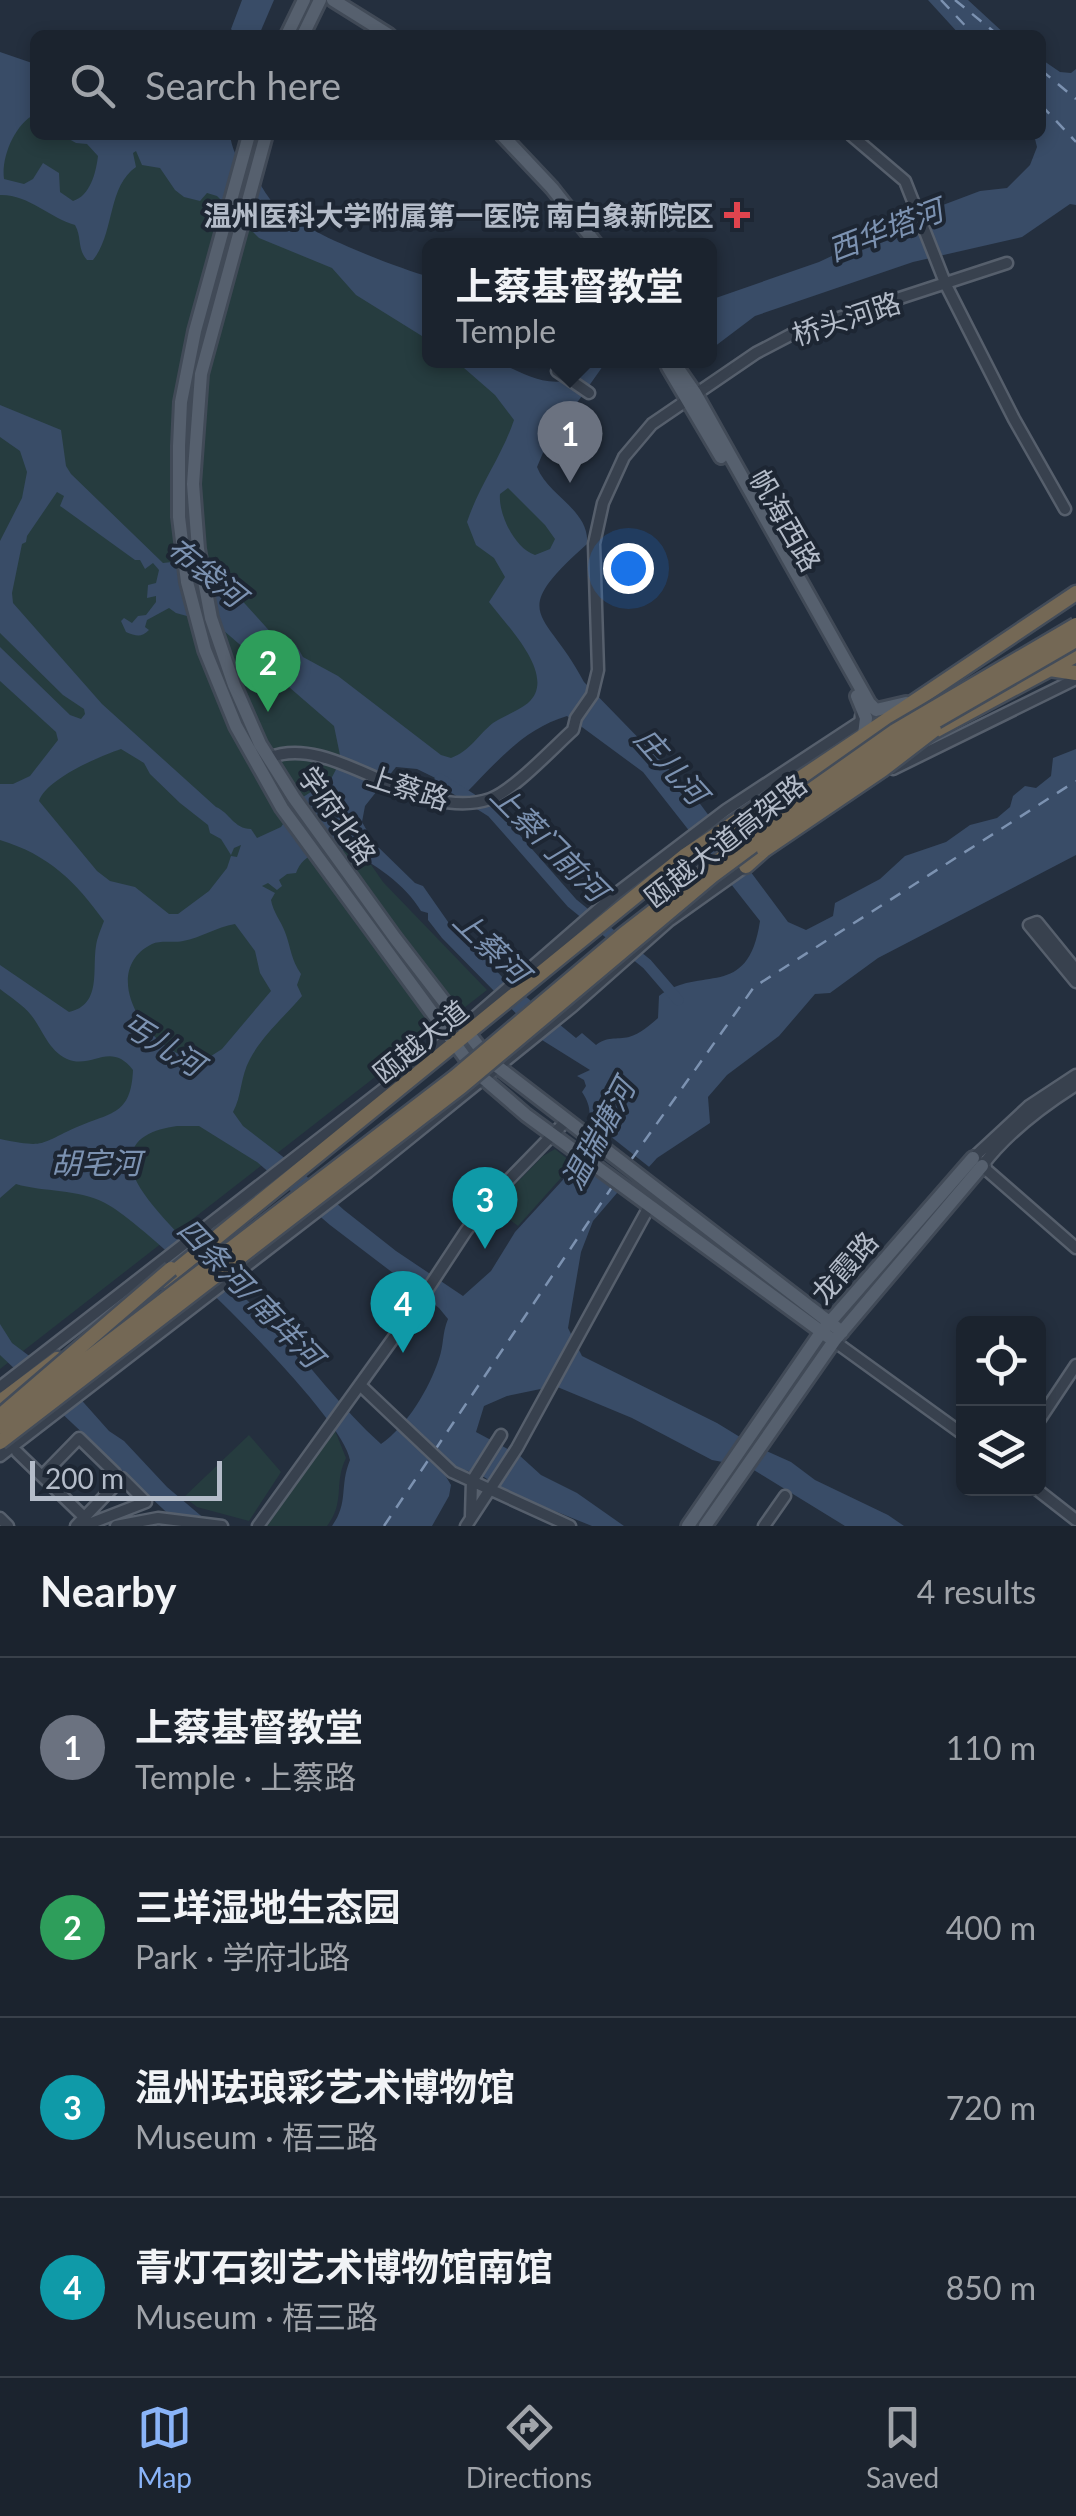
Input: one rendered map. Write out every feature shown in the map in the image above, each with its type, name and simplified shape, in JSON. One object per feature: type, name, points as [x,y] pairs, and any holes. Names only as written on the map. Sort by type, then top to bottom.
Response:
[{"type":"highway","name":"瓯越大道","points":[[0,1402],[18,1381],[405,1085],[451,1041],[498,1010],[715,826],[948,681],[1076,593]]},
{"type":"highway","name":"瓯越大道高架路","points":[[0,1426],[455,1077],[624,934],[800,798],[894,732],[1076,625]]},
{"type":"highway","name":"瓯越大道高架路","points":[[0,1440],[462,1086],[712,876],[901,741],[1076,640]]},
{"type":"highway","name":"瓯越大道","points":[[0,1440],[49,1410],[479,1075],[630,937],[874,766],[1076,655]]},
{"type":"highway","points":[[1049,669],[1076,676]]},
{"type":"highway","points":[[742,860],[764,850],[882,770],[966,703]]},
{"type":"highway","points":[[0,1416],[205,1240]]},
{"type":"main road","points":[[289,30],[304,0]]},
{"type":"main road","points":[[305,30],[320,0],[367,30]]},
{"type":"main road","points":[[334,0],[381,30]]},
{"type":"main road","name":"学府北路","points":[[248,140],[206,287],[181,402],[178,483],[183,553],[195,618],[269,758],[335,867],[451,1041],[479,1075],[632,1192],[826,1327]]},
{"type":"main road","name":"学府北路","points":[[265,140],[201,374],[196,418],[193,484],[198,549],[212,648],[236,726],[282,808],[335,867],[493,1063],[643,1178],[826,1327]]},
{"type":"main road","points":[[507,140],[552,188],[591,238]]},
{"type":"main road","points":[[517,140],[600,238]]},
{"type":"main road","name":"帆海西路","points":[[669,368],[691,397]]},
{"type":"main road","name":"帆海西路","points":[[676,368],[866,705]]},
{"type":"main road","points":[[864,735],[866,705],[876,710],[894,709],[948,681]]},
{"type":"main road","name":"龙霞路","points":[[704,1526],[826,1327],[977,1162]]},
{"type":"main road","name":"龙霞路","points":[[758,1438],[977,1162]]},
{"type":"main road","points":[[826,1327],[838,1337]]},
{"type":"main road","name":"龙霞路","points":[[688,1526],[736,1470]]},
{"type":"street","points":[[857,140],[904,181],[946,286],[1065,509]]},
{"type":"street","name":"桥头河路","points":[[691,397],[756,353],[796,332],[1007,264]]},
{"type":"street","points":[[560,368],[557,371],[588,393]]},
{"type":"street","name":"上蔡路","points":[[269,758],[278,754],[322,757],[416,795],[457,805],[494,799],[573,730],[576,718],[592,695],[598,670],[594,544],[603,503],[624,457],[652,424],[691,397]]},
{"type":"street","points":[[742,860],[790,838],[906,761],[1076,676]]},
{"type":"street","points":[[715,826],[860,722],[866,705]]},
{"type":"street","points":[[790,838],[808,812]]},
{"type":"street","points":[[465,1031],[617,893],[693,843]]},
{"type":"street","points":[[493,1063],[573,1006],[719,877]]},
{"type":"street","points":[[1076,970],[1036,922],[1030,925],[1076,982]]},
{"type":"street","points":[[303,1162],[451,1041]]},
{"type":"street","name":"龙霞路","points":[[977,1162],[1029,1106],[1076,1075]]},
{"type":"street","name":"龙霞路","points":[[977,1162],[1076,1084]]},
{"type":"street","points":[[258,1526],[494,1195],[571,1123]]},
{"type":"street","points":[[977,1162],[1076,1248]]},
{"type":"street","points":[[469,1522],[517,1448],[650,1205]]},
{"type":"street","points":[[838,1337],[956,1429]]},
{"type":"street","points":[[1046,1410],[1076,1365]]},
{"type":"street","points":[[0,1387],[18,1381]]},
{"type":"street","points":[[360,1386],[452,1472],[491,1486],[543,1516],[570,1526]]},
{"type":"street","points":[[0,1456],[49,1410]]},
{"type":"street","points":[[469,1522],[472,1481],[501,1435]]},
{"type":"street","points":[[42,1476],[80,1438],[115,1472]]},
{"type":"street","points":[[17,1452],[42,1476],[82,1520],[146,1502],[122,1478],[76,1526]]},
{"type":"street","points":[[764,1526],[785,1496]]},
{"type":"street","points":[[1045,1496],[1076,1520]]},
{"type":"street","points":[[0,1518],[8,1526]]},
{"type":"street","points":[[116,1526],[158,1518],[222,1526]]},
{"type":"green space","points":[[0,64],[30,81],[30,140],[132,140],[422,310],[422,368],[495,368],[532,398],[520,465],[568,536],[522,613],[571,678],[465,780],[406,747],[334,811],[383,882],[487,990],[0,1369]]},
{"type":"green space","points":[[555,1149],[570,1161],[568,1170],[518,1226],[493,1207],[543,1156]]},
{"type":"green space","points":[[334,1428],[346,1458],[336,1509],[327,1526],[267,1526]]},
{"type":"green space","points":[[249,1435],[281,1472],[249,1521],[197,1507],[184,1497]]},
{"type":"water","points":[[242,0],[274,0],[261,30],[231,29]]},
{"type":"water","points":[[928,0],[968,0],[1001,30],[955,30]]},
{"type":"water","points":[[0,52],[30,62],[30,118],[11,142],[4,179],[24,184],[33,179],[43,163],[59,173],[60,192],[73,201],[88,189],[98,156],[87,144],[71,140],[231,140],[239,160],[272,202],[288,215],[349,247],[422,274],[422,336],[356,295],[332,268],[259,238],[217,196],[207,193],[200,201],[184,197],[160,168],[142,165],[136,151],[136,167],[120,186],[105,237],[93,260],[87,260],[82,252],[75,225],[20,198],[0,195]]},
{"type":"water","points":[[1046,62],[1060,72],[1071,73],[1076,69],[1076,205],[1070,204],[1022,237],[913,262],[755,316],[717,345],[717,298],[819,262],[927,211],[980,191],[1007,188],[1030,165],[1037,147],[1035,140],[1046,140]]},
{"type":"water","points":[[464,368],[509,368],[554,382],[566,381],[575,368],[602,368],[545,448],[537,467],[582,522],[587,544],[547,586],[540,600],[540,613],[584,682],[692,793],[788,922],[806,930],[833,916],[835,903],[880,879],[905,856],[946,842],[970,825],[997,818],[1025,786],[1036,788],[1051,776],[1053,758],[1076,749],[1076,855],[878,958],[830,993],[815,994],[779,1036],[727,1075],[708,1097],[710,1123],[657,1158],[630,1188],[617,1193],[593,1221],[581,1252],[568,1328],[582,1356],[791,1462],[815,1480],[904,1526],[845,1526],[749,1467],[712,1460],[632,1418],[555,1386],[507,1396],[484,1406],[476,1432],[519,1455],[541,1475],[577,1493],[624,1526],[592,1526],[505,1491],[478,1473],[454,1468],[445,1475],[451,1485],[449,1496],[432,1526],[332,1526],[340,1509],[350,1460],[340,1437],[316,1404],[242,1323],[161,1247],[105,1203],[84,1195],[16,1184],[0,1198],[0,1139],[41,1143],[110,1114],[124,1104],[133,1070],[116,1057],[76,1061],[60,1055],[28,1011],[0,989],[0,965],[69,1012],[79,1008],[91,994],[97,943],[104,921],[60,871],[33,853],[0,840],[0,784],[13,784],[30,776],[58,740],[56,732],[0,681],[0,647],[70,715],[81,719],[85,714],[0,633],[0,541],[22,498],[27,472],[20,451],[0,437],[0,405],[61,430],[66,466],[71,474],[163,563],[208,558],[238,578],[237,595],[275,637],[296,645],[303,657],[338,676],[441,755],[451,758],[469,747],[493,723],[528,703],[536,692],[534,665],[489,602],[505,577],[494,558],[476,545],[467,522],[514,420],[495,395]],"holes":[[[508,488],[555,539],[550,549],[535,555],[515,538],[500,502],[500,494]],[[57,492],[64,496],[60,506],[140,560],[145,569],[153,563],[159,570],[156,583],[148,585],[147,598],[156,596],[156,602],[146,615],[138,616],[132,623],[124,618],[121,621],[126,632],[143,634],[149,630],[145,627],[147,620],[169,608],[216,624],[334,726],[341,760],[331,779],[300,799],[281,827],[257,838],[251,829],[236,823],[102,704],[13,603],[22,544]],[[567,716],[643,772],[760,921],[754,946],[734,972],[675,987],[659,996],[658,1018],[645,1029],[596,1045],[582,1033],[576,1038],[503,978],[461,932],[453,929],[423,886],[415,883],[374,843],[362,822],[365,806],[396,767],[417,769],[466,793],[512,748]],[[121,749],[144,763],[150,774],[208,825],[210,833],[221,839],[231,855],[241,845],[237,857],[231,856],[209,891],[178,914],[169,914],[135,887],[110,881],[97,871],[39,801],[62,777]],[[346,850],[398,883],[421,911],[428,913],[428,920],[442,938],[542,1040],[590,1070],[577,1076],[586,1086],[582,1092],[589,1117],[569,1154],[574,1163],[572,1170],[515,1232],[491,1271],[463,1296],[344,1210],[243,1126],[233,1112],[255,1051],[302,996],[297,985],[301,974],[272,904],[275,893],[262,886],[268,883],[277,890],[282,886],[279,880],[296,873],[304,860],[316,854]],[[235,924],[255,951],[260,973],[271,991],[222,1049],[205,1060],[185,1056],[166,1046],[137,1013],[129,994],[128,974],[135,957],[152,944],[190,940]],[[177,1126],[199,1126],[257,1162],[448,1319],[439,1359],[423,1394],[400,1427],[381,1444],[273,1325],[174,1230],[141,1189],[133,1173],[132,1152],[149,1134]]]},
{"type":"water","points":[[0,1324],[12,1343],[68,1385],[109,1431],[213,1526],[181,1526],[0,1355]]},
{"type":"pier","points":[[586,1117],[653,1170],[629,1195],[625,1196],[564,1153]]},
{"type":"waterway","name":"上蔡门前河","points":[[440,779],[492,812],[572,903],[647,964],[678,1000]]},
{"type":"ferry route","points":[[941,0],[969,30]]},
{"type":"ferry route","points":[[955,0],[992,30]]},
{"type":"ferry route","points":[[1046,74],[1076,99]]},
{"type":"ferry route","points":[[1046,110],[1076,142]]},
{"type":"ferry route","points":[[631,1160],[754,987],[1076,781]]},
{"type":"ferry route","points":[[435,1450],[612,1187]]},
{"type":"ferry route","points":[[384,1526],[431,1456]]},
{"type":"place","name":"温州医科大学附属第一医院 南白象新院区","points":[[737,215]]},
{"type":"place","name":"上蔡基督教堂","points":[[570,483]]},
{"type":"place","name":"三垟湿地生态园","points":[[268,712]]},
{"type":"place","name":"温州珐琅彩艺术博物馆","points":[[485,1249]]},
{"type":"place","name":"青灯石刻艺术博物馆南馆","points":[[403,1353]]},
{"type":"water label","name":"西华塔河","points":[[885,229]]},
{"type":"water label","name":"布袋河","points":[[207,571]]},
{"type":"water label","name":"庄儿河","points":[[672,765]]},
{"type":"water label","name":"上蔡河","points":[[492,946]]},
{"type":"water label","name":"丐儿河","points":[[163,1043]]},
{"type":"water label","name":"温瑞塘河","points":[[597,1134]]},
{"type":"water label","name":"胡宅河","points":[[96,1162]]},
{"type":"water label","name":"四条河/南垟河","points":[[251,1292]]}]
